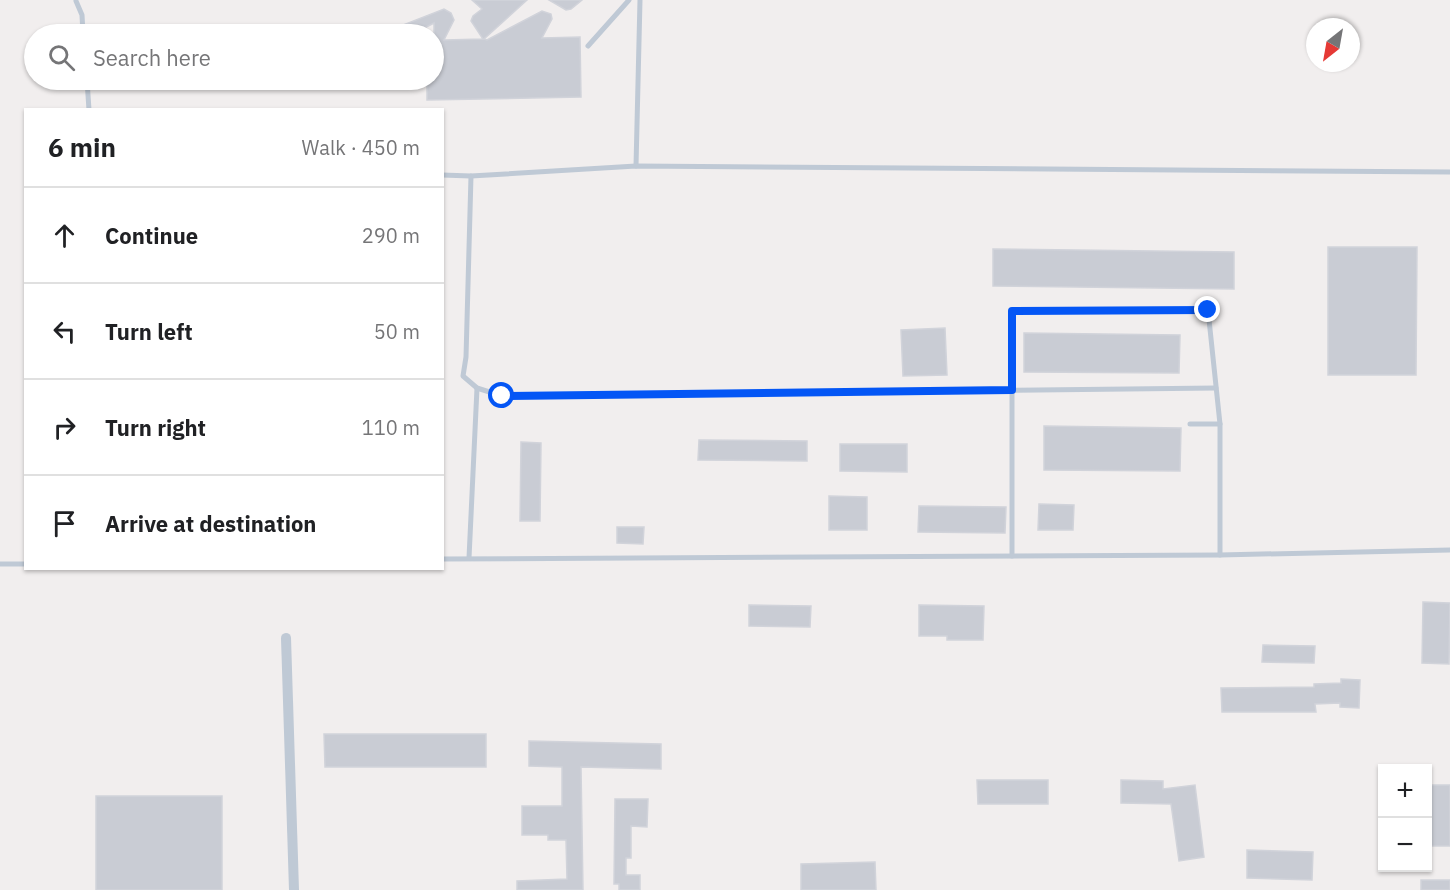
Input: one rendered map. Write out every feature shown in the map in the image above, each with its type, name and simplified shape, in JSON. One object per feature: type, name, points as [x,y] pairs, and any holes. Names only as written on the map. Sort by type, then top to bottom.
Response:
[{"type":"street","points":[[286,638],[294,890]]},
{"type":"lane","points":[[588,46],[629,0]]},
{"type":"lane","points":[[636,166],[640,0]]},
{"type":"lane","points":[[76,1],[82,15],[82,24]]},
{"type":"lane","points":[[88,90],[89,108]]},
{"type":"lane","points":[[444,175],[471,176],[636,166],[1450,172]]},
{"type":"lane","points":[[471,176],[466,357],[463,376],[477,388],[502,396],[1216,388]]},
{"type":"lane","points":[[1012,556],[1012,311],[1208,310],[1220,424],[1220,555]]},
{"type":"lane","points":[[469,558],[477,388]]},
{"type":"lane","points":[[1190,424],[1220,424]]},
{"type":"lane","points":[[444,559],[1220,555],[1450,550]]},
{"type":"lane","points":[[0,564],[24,564]]},
{"type":"building","points":[[472,0],[527,0],[484,39],[487,40],[542,11],[551,14],[552,19],[542,38],[580,37],[581,97],[427,100],[427,90],[444,90],[444,40],[483,39],[471,21],[473,16],[482,9]]},
{"type":"building","points":[[549,0],[582,0],[571,9],[566,10]]},
{"type":"building","points":[[444,9],[451,13],[454,20],[444,40],[444,24],[406,24]]},
{"type":"building","points":[[1328,247],[1417,247],[1416,375],[1328,375]]},
{"type":"building","points":[[993,249],[1234,252],[1234,289],[993,286]]},
{"type":"building","points":[[945,328],[947,375],[903,376],[901,330]]},
{"type":"building","points":[[1024,333],[1180,335],[1179,373],[1024,372]]},
{"type":"building","points":[[1044,426],[1181,428],[1180,471],[1044,470]]},
{"type":"building","points":[[699,440],[807,441],[807,461],[698,460]]},
{"type":"building","points":[[521,442],[541,443],[540,521],[520,521]]},
{"type":"building","points":[[840,444],[907,444],[907,472],[840,471]]},
{"type":"building","points":[[829,496],[867,497],[867,530],[829,530]]},
{"type":"building","points":[[1039,504],[1074,505],[1073,530],[1038,530]]},
{"type":"building","points":[[919,506],[1006,507],[1005,533],[918,532]]},
{"type":"building","points":[[617,527],[644,527],[643,544],[617,543]]},
{"type":"building","points":[[1423,602],[1450,603],[1449,664],[1422,663]]},
{"type":"building","points":[[749,605],[811,606],[810,627],[749,626]]},
{"type":"building","points":[[919,605],[984,606],[983,640],[947,640],[947,636],[919,636]]},
{"type":"building","points":[[1263,645],[1315,646],[1314,663],[1262,662]]},
{"type":"building","points":[[1341,679],[1360,680],[1359,708],[1340,707],[1340,703],[1315,704],[1316,712],[1222,712],[1221,688],[1314,687],[1314,684],[1341,683]]},
{"type":"building","points":[[324,734],[486,734],[486,767],[325,767]]},
{"type":"building","points":[[529,741],[661,744],[661,769],[581,767],[583,890],[517,890],[517,881],[567,879],[566,840],[548,840],[548,835],[522,835],[522,806],[562,806],[562,767],[529,766]]},
{"type":"building","points":[[977,780],[1048,780],[1048,804],[978,804]]},
{"type":"building","points":[[1121,780],[1163,781],[1163,789],[1195,785],[1204,857],[1179,861],[1171,804],[1121,803]]},
{"type":"building","points":[[1432,785],[1450,785],[1450,846],[1432,846]]},
{"type":"building","points":[[96,796],[222,796],[222,890],[96,890]]},
{"type":"building","points":[[615,799],[648,799],[647,827],[631,826],[631,858],[626,858],[626,875],[640,875],[640,890],[619,890],[619,884],[614,884]]},
{"type":"building","points":[[1247,850],[1313,852],[1312,880],[1247,878]]},
{"type":"building","points":[[875,862],[876,890],[801,890],[801,864]]},
{"type":"building","points":[[1421,880],[1450,880],[1450,890],[1421,890]]},
{"type":"route","points":[[502,396],[1012,390],[1012,311],[1208,310]]}]
